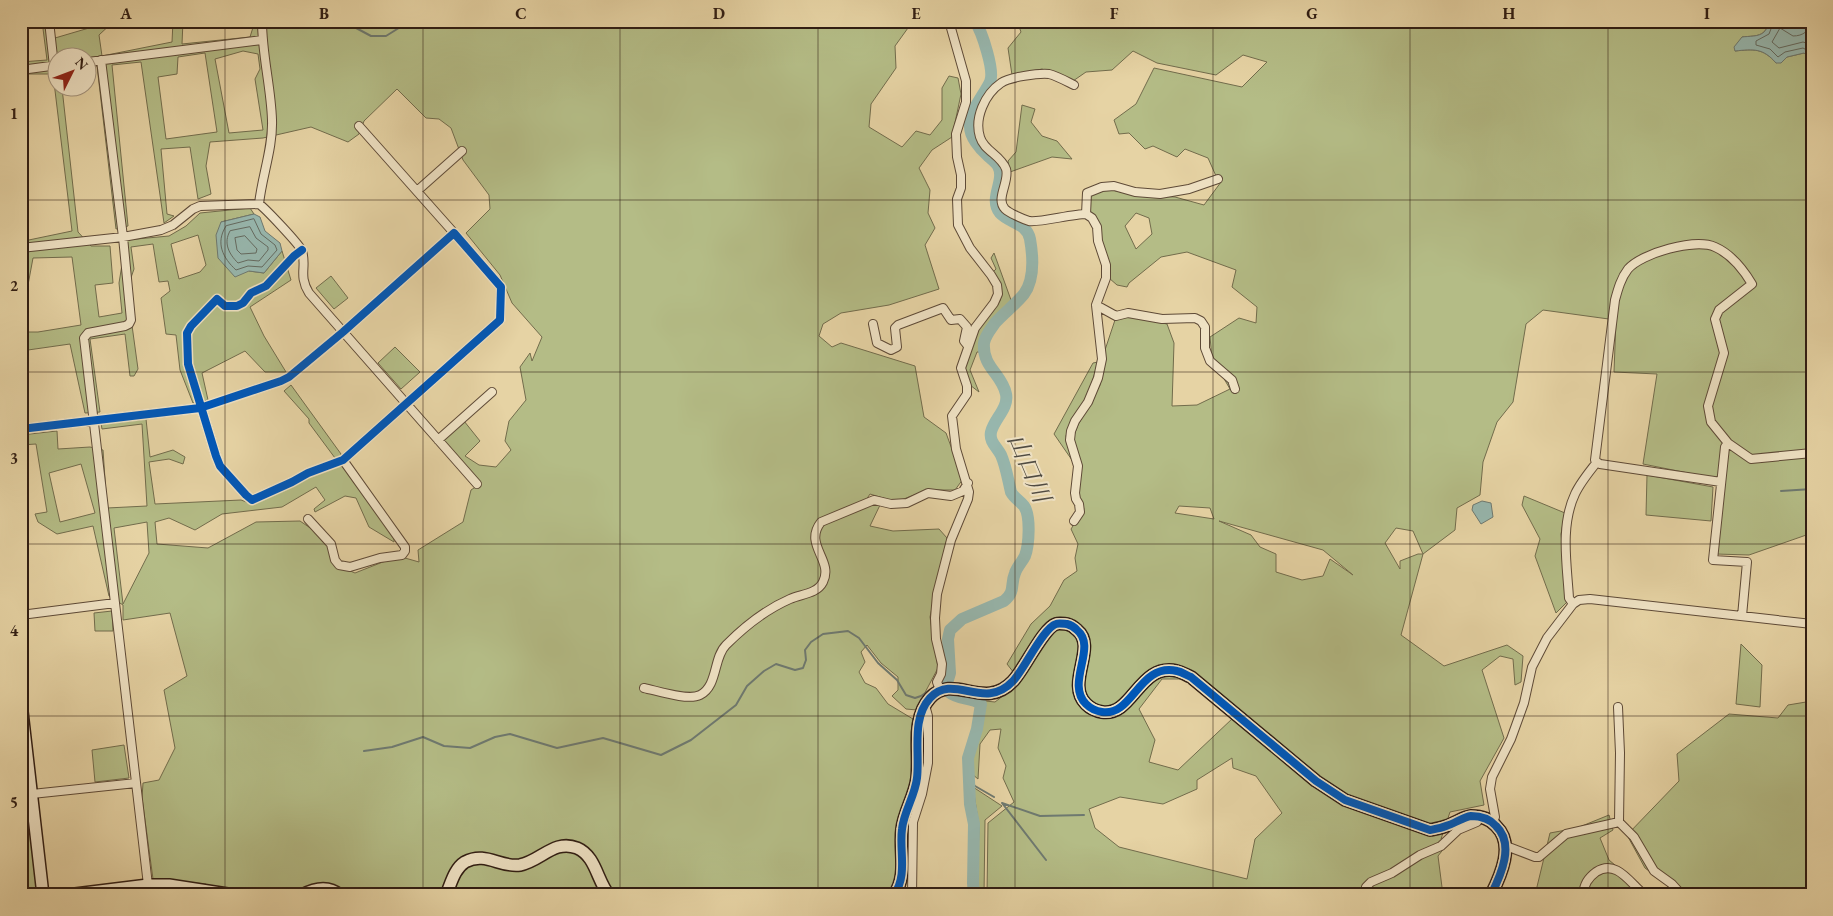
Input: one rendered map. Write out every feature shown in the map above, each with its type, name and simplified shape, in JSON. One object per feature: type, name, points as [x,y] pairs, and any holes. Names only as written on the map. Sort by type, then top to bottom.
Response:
[{"type":"street","points":[[49,21],[53,48]]},
{"type":"street","points":[[259,204],[272,136],[272,120],[262,40],[262,21]]},
{"type":"street","points":[[894,895],[902,878],[902,830],[917,778],[918,729],[925,705],[939,687],[941,674],[942,664],[935,618],[937,594],[951,540],[968,499],[969,492],[968,483],[956,449],[952,416],[967,394],[968,386],[961,368],[968,346],[975,328],[994,303],[998,294],[992,275],[970,248],[958,225],[958,199],[961,188],[956,134],[966,102],[964,72],[949,21]]},
{"type":"street","points":[[98,60],[262,40]]},
{"type":"street","points":[[101,60],[123,237],[131,320],[129,324],[124,326],[88,333],[84,338],[148,885]]},
{"type":"street","points":[[21,70],[48,66]]},
{"type":"street","points":[[1074,85],[1050,74],[1034,75],[1002,82],[992,91],[980,110],[978,122],[980,137],[985,146],[1001,160],[1006,168],[1008,178],[1002,197],[1002,204],[1006,210],[1030,221],[1086,214],[1092,218],[1097,226],[1098,241],[1106,265],[1106,278],[1096,305],[1101,352],[1100,369],[1088,402],[1075,421],[1071,431],[1070,440],[1078,466],[1075,493],[1080,512],[1074,521]]},
{"type":"street","points":[[966,102],[980,110]]},
{"type":"street","points":[[302,250],[266,286],[251,293],[243,303],[237,306],[225,306],[218,299],[191,326],[187,333],[188,364],[200,408],[220,466],[246,496],[252,500],[308,473],[343,460],[500,320],[501,287],[359,126]]},
{"type":"street","points":[[417,191],[462,151]]},
{"type":"street","points":[[1086,214],[1087,193],[1102,187],[1114,186],[1135,192],[1160,194],[1189,190],[1218,179]]},
{"type":"street","points":[[21,248],[123,237],[162,230],[173,225],[193,209],[200,206],[259,204],[302,250],[304,284],[309,293],[477,484]]},
{"type":"street","points":[[21,429],[200,408],[280,381],[289,376],[343,332],[454,233]]},
{"type":"street","points":[[1573,604],[1569,598],[1566,537],[1569,510],[1577,488],[1597,462],[1615,300],[1622,278],[1630,267],[1647,256],[1661,251],[1696,244],[1714,246],[1728,255],[1745,272],[1752,284],[1719,310],[1715,319],[1724,353],[1708,406],[1711,422],[1728,443],[1751,459],[1812,453]]},
{"type":"street","points":[[1096,305],[1116,316],[1128,313],[1162,319],[1195,318],[1201,321],[1205,327],[1205,348],[1210,361],[1232,380],[1235,389]]},
{"type":"street","points":[[873,324],[877,343],[891,350],[897,347],[895,328],[898,325],[943,308],[951,320],[960,319],[967,327],[964,341],[968,346]]},
{"type":"street","points":[[438,440],[492,392]]},
{"type":"street","points":[[1728,443],[1725,447],[1712,560],[1747,562],[1742,616]]},
{"type":"street","points":[[308,519],[332,544],[335,560],[339,565],[350,567],[380,558],[402,555],[405,551],[405,547],[343,460]]},
{"type":"street","points":[[1597,462],[1721,482]]},
{"type":"street","points":[[644,688],[689,697],[700,695],[709,687],[724,647],[758,618],[790,599],[816,591],[823,583],[826,570],[814,536],[815,529],[821,522],[874,500],[891,504],[907,503],[928,493],[951,496],[963,491],[968,483]]},
{"type":"street","points":[[1493,822],[1490,789],[1492,776],[1511,739],[1524,703],[1532,667],[1547,638],[1573,604],[1579,600],[1590,599],[1812,624]]},
{"type":"street","points":[[21,615],[115,603]]},
{"type":"street","points":[[939,687],[985,695],[1000,692],[1014,681],[1048,631],[1056,624],[1070,624],[1081,633],[1085,648],[1078,686],[1082,700],[1090,708],[1103,712],[1113,711],[1124,705],[1144,680],[1162,670],[1176,671],[1191,677],[1316,781],[1345,800],[1430,830],[1445,827],[1470,816],[1480,817],[1493,822],[1504,837],[1506,846],[1497,883],[1491,895]]},
{"type":"street","points":[[21,703],[43,895]]},
{"type":"street","points":[[912,895],[913,822],[922,794],[928,763],[928,716],[925,705]]},
{"type":"street","points":[[1618,707],[1620,753],[1618,822],[1634,837],[1654,871],[1672,884],[1682,895]]},
{"type":"street","points":[[32,794],[136,783]]},
{"type":"street","points":[[1367,895],[1365,893],[1366,887],[1371,882],[1392,873],[1420,855],[1441,846],[1458,830],[1477,822],[1480,817]]},
{"type":"street","points":[[1506,846],[1539,857],[1566,834],[1618,822]]},
{"type":"street","points":[[446,895],[457,869],[464,863],[482,858],[514,866],[526,864],[553,848],[561,846],[578,849],[584,853],[590,860],[604,889],[609,895]]},
{"type":"street","points":[[1583,895],[1584,886],[1589,878],[1599,870],[1610,868],[1618,870],[1625,875],[1645,895]]},
{"type":"street","points":[[67,895],[148,885],[169,885],[192,892],[234,895]]},
{"type":"street","points":[[302,895],[317,888],[328,888],[340,895]]},
{"type":"green space","points":[[42,21],[52,21],[55,38],[89,28],[96,21],[114,21],[99,35],[102,56],[172,42],[173,21],[183,21],[182,44],[250,37],[255,21],[913,21],[895,46],[896,68],[871,104],[869,127],[902,147],[916,131],[930,135],[942,120],[942,88],[949,76],[958,78],[961,94],[952,137],[932,150],[919,168],[930,190],[928,213],[935,228],[925,245],[939,289],[889,305],[841,313],[823,324],[819,336],[832,347],[841,343],[915,366],[924,417],[946,433],[963,479],[955,490],[927,490],[896,502],[870,494],[866,500],[880,505],[870,526],[893,531],[939,529],[947,538],[930,617],[938,668],[917,710],[906,709],[892,696],[898,690],[898,677],[881,663],[867,645],[861,652],[865,662],[859,672],[865,683],[876,688],[888,704],[913,719],[911,732],[912,778],[898,826],[897,879],[887,895],[210,895],[206,884],[153,879],[142,798],[143,783],[159,780],[175,748],[164,690],[187,676],[170,613],[123,620],[123,605],[109,596],[93,526],[57,534],[38,522],[35,514],[47,512],[36,444],[21,445],[21,435],[57,431],[58,449],[90,447],[103,450],[107,508],[147,506],[142,424],[102,429],[101,423],[146,419],[150,457],[173,450],[185,457],[183,464],[169,459],[149,462],[155,504],[241,500],[252,504],[333,466],[335,458],[309,423],[309,419],[284,391],[291,385],[341,454],[342,463],[394,536],[394,542],[369,527],[356,498],[345,496],[315,512],[314,509],[325,500],[316,487],[282,507],[222,514],[195,530],[169,518],[155,522],[157,544],[208,548],[256,522],[300,521],[328,540],[336,565],[355,573],[398,556],[419,562],[418,550],[463,522],[471,490],[480,484],[443,441],[464,421],[480,441],[465,456],[479,465],[496,467],[511,450],[505,441],[509,421],[526,400],[520,367],[530,353],[532,361],[542,337],[512,303],[500,275],[466,233],[490,209],[489,195],[463,160],[451,128],[439,119],[426,118],[397,89],[364,121],[359,134],[348,142],[311,127],[263,138],[210,142],[206,166],[211,194],[198,199],[190,147],[161,149],[167,214],[174,216],[164,223],[141,62],[112,65],[128,226],[116,229],[98,75],[98,48],[48,48],[48,74],[21,74],[21,62],[47,60]],"holes":[[[243,51],[258,54],[260,69],[255,79],[263,130],[229,133],[215,59]],[[205,53],[217,132],[166,139],[158,77],[177,74],[178,57]],[[81,464],[95,513],[60,522],[49,473]],[[147,522],[149,553],[123,604],[114,528]]]},
{"type":"green space","points":[[1017,21],[1772,21],[1762,34],[1742,37],[1735,51],[1762,52],[1776,63],[1787,57],[1804,53],[1812,60],[1812,533],[1749,555],[1716,554],[1718,479],[1643,464],[1657,374],[1614,372],[1616,320],[1543,310],[1526,324],[1513,402],[1497,422],[1483,462],[1480,495],[1457,508],[1455,530],[1423,554],[1401,635],[1444,666],[1507,645],[1523,656],[1521,682],[1515,685],[1513,659],[1500,656],[1482,670],[1504,738],[1480,781],[1484,805],[1450,812],[1441,839],[1456,833],[1438,856],[1443,895],[987,895],[988,823],[1014,802],[1003,778],[1006,766],[998,748],[1001,729],[990,730],[980,744],[978,779],[972,774],[971,759],[981,730],[985,701],[995,702],[1008,692],[1014,673],[1007,664],[1031,624],[1050,606],[1064,580],[1077,571],[1075,558],[1078,544],[1071,529],[1084,509],[1077,497],[1073,438],[1100,385],[1105,350],[1115,320],[1130,316],[1167,324],[1174,343],[1172,406],[1197,405],[1230,389],[1212,358],[1210,337],[1239,318],[1256,323],[1257,307],[1232,287],[1236,270],[1187,252],[1161,257],[1129,283],[1127,287],[1117,285],[1109,278],[1101,245],[1099,224],[1090,212],[1089,194],[1107,189],[1135,195],[1175,197],[1204,205],[1221,182],[1216,176],[1208,158],[1185,149],[1177,157],[1153,146],[1145,149],[1129,133],[1119,134],[1114,120],[1136,104],[1154,68],[1242,87],[1267,62],[1243,55],[1216,75],[1157,63],[1133,51],[1112,70],[1086,72],[1073,81],[1042,69],[1012,75],[1008,48],[1021,32]],"holes":[[[1136,213],[1149,218],[1152,234],[1136,249],[1125,226]],[[1179,506],[1210,508],[1214,519],[1175,513]],[[1219,521],[1323,550],[1353,575],[1330,559],[1323,576],[1302,580],[1276,572],[1276,554],[1260,547],[1251,535]],[[1396,528],[1413,531],[1423,554],[1400,561],[1400,569],[1385,543]],[[1162,679],[1184,679],[1233,718],[1178,770],[1149,762],[1155,740],[1139,709]],[[1232,758],[1233,768],[1256,776],[1282,813],[1255,839],[1247,879],[1119,847],[1095,828],[1089,809],[1120,797],[1163,804],[1197,789],[1197,780]]]},
{"type":"green space","points":[[56,98],[63,98],[78,232],[91,246],[110,246],[113,283],[95,285],[99,317],[122,313],[119,283],[126,240],[169,236],[186,226],[200,213],[250,208],[254,214],[221,222],[249,271],[264,273],[282,251],[291,280],[250,307],[264,336],[286,372],[265,372],[245,351],[202,373],[208,400],[193,403],[180,370],[176,335],[166,334],[161,298],[170,291],[168,281],[159,282],[153,244],[131,247],[134,269],[127,289],[138,369],[134,376],[130,376],[125,334],[90,339],[100,412],[85,413],[70,344],[21,351],[21,332],[38,332],[81,325],[72,257],[33,258],[28,285],[23,285],[21,224],[24,241],[72,231]],"holes":[[[198,235],[206,265],[200,272],[179,279],[171,244]]]},
{"type":"green space","points":[[1022,105],[1035,109],[1031,122],[1042,136],[1057,141],[1072,159],[1052,157],[1010,172],[1008,161],[1016,152]]},
{"type":"green space","points":[[994,253],[1011,300],[986,330],[983,337],[982,352],[977,352],[970,370],[979,392],[970,385],[964,368],[978,328],[1000,301],[1001,289],[993,272],[996,269],[991,258]]},
{"type":"green space","points":[[331,276],[348,298],[334,309],[316,288]]},
{"type":"green space","points":[[395,347],[420,372],[401,389],[378,363]]},
{"type":"green space","points":[[1098,362],[1089,393],[1073,419],[1066,436],[1074,463],[1054,434],[1093,363]]},
{"type":"green space","points":[[1647,475],[1713,487],[1711,521],[1646,515]]},
{"type":"green space","points":[[1524,496],[1565,513],[1561,534],[1568,601],[1556,613],[1535,556],[1540,539],[1522,505]]},
{"type":"green space","points":[[112,611],[113,631],[95,631],[94,613]]},
{"type":"green space","points":[[1741,644],[1762,665],[1760,707],[1736,704]]},
{"type":"green space","points":[[1812,701],[1812,895],[1675,895],[1664,882],[1645,868],[1627,835],[1679,781],[1677,754],[1729,714],[1778,718],[1788,705]]},
{"type":"green space","points":[[21,738],[38,895],[21,895],[21,888],[25,887],[21,868]]},
{"type":"green space","points":[[124,745],[129,778],[95,782],[92,750]]},
{"type":"green space","points":[[973,787],[1002,806],[985,820],[984,895],[979,895],[977,884],[979,827]]},
{"type":"green space","points":[[1609,815],[1613,830],[1600,838],[1609,860],[1642,888],[1655,895],[1535,895],[1550,833],[1577,828]]},
{"type":"water","points":[[1772,21],[1789,21],[1795,25],[1805,21],[1812,21],[1812,60],[1804,53],[1787,57],[1781,63],[1776,63],[1762,52],[1735,51],[1734,47],[1742,37],[1762,34]]},
{"type":"water","points":[[254,214],[260,217],[265,231],[280,243],[282,251],[264,273],[249,271],[235,277],[218,258],[216,235],[221,222]]},
{"type":"water","points":[[1482,501],[1491,503],[1493,517],[1481,524],[1472,510],[1473,505]]},
{"type":"waterway","points":[[343,21],[371,36],[386,36],[402,26],[422,25],[430,21]]},
{"type":"waterway","name":"山口川","points":[[947,683],[950,673],[948,639],[950,630],[962,619],[1004,601],[1008,597],[1016,571],[1025,556],[1029,531],[1028,516],[1024,506],[1011,492],[1003,459],[991,439],[991,432],[1005,404],[1006,394],[1001,381],[986,358],[984,343],[995,323],[1021,298],[1028,288],[1032,274],[1032,253],[1030,239],[1022,226],[1000,213],[996,201],[1000,178],[998,166],[979,146],[970,131],[972,115],[991,77],[987,51],[975,21]]},
{"type":"waterway","points":[[1781,491],[1812,489]]},
{"type":"waterway","points":[[364,751],[392,747],[423,737],[444,746],[470,748],[495,737],[510,734],[557,748],[603,738],[661,755],[691,740],[736,705],[747,686],[764,671],[776,664],[795,670],[803,668],[806,660],[805,650],[811,642],[823,634],[848,631],[859,638],[878,663],[897,680],[906,695],[915,698],[937,685]]},
{"type":"waterway","name":"山口川","points":[[941,683],[948,679]]},
{"type":"waterway","name":"山口川","points":[[949,692],[981,704],[977,729],[968,758],[970,804],[974,824],[974,895]]},
{"type":"waterway","points":[[969,780],[975,786],[994,797]]},
{"type":"waterway","points":[[1046,860],[1002,803],[1040,816],[1084,815]]},
{"type":"cycle path","points":[[21,429],[200,408],[281,381],[289,377],[343,332],[454,233],[501,287],[500,320],[343,460],[308,473],[252,500],[220,466],[216,456],[188,364],[187,333],[191,326],[217,299],[225,306],[237,306],[243,303],[251,293],[266,286],[302,250]]},
{"type":"cycle path","points":[[894,895],[901,879],[901,837],[903,822],[917,778],[918,726],[924,706],[939,691],[959,689],[991,693],[1002,690],[1013,681],[1045,633],[1056,624],[1072,626],[1083,637],[1084,655],[1079,676],[1080,695],[1086,704],[1093,709],[1102,712],[1113,711],[1129,699],[1154,674],[1164,670],[1179,671],[1191,677],[1316,781],[1345,800],[1430,830],[1471,816],[1491,821],[1502,833],[1505,842],[1502,869],[1491,895]]}]
